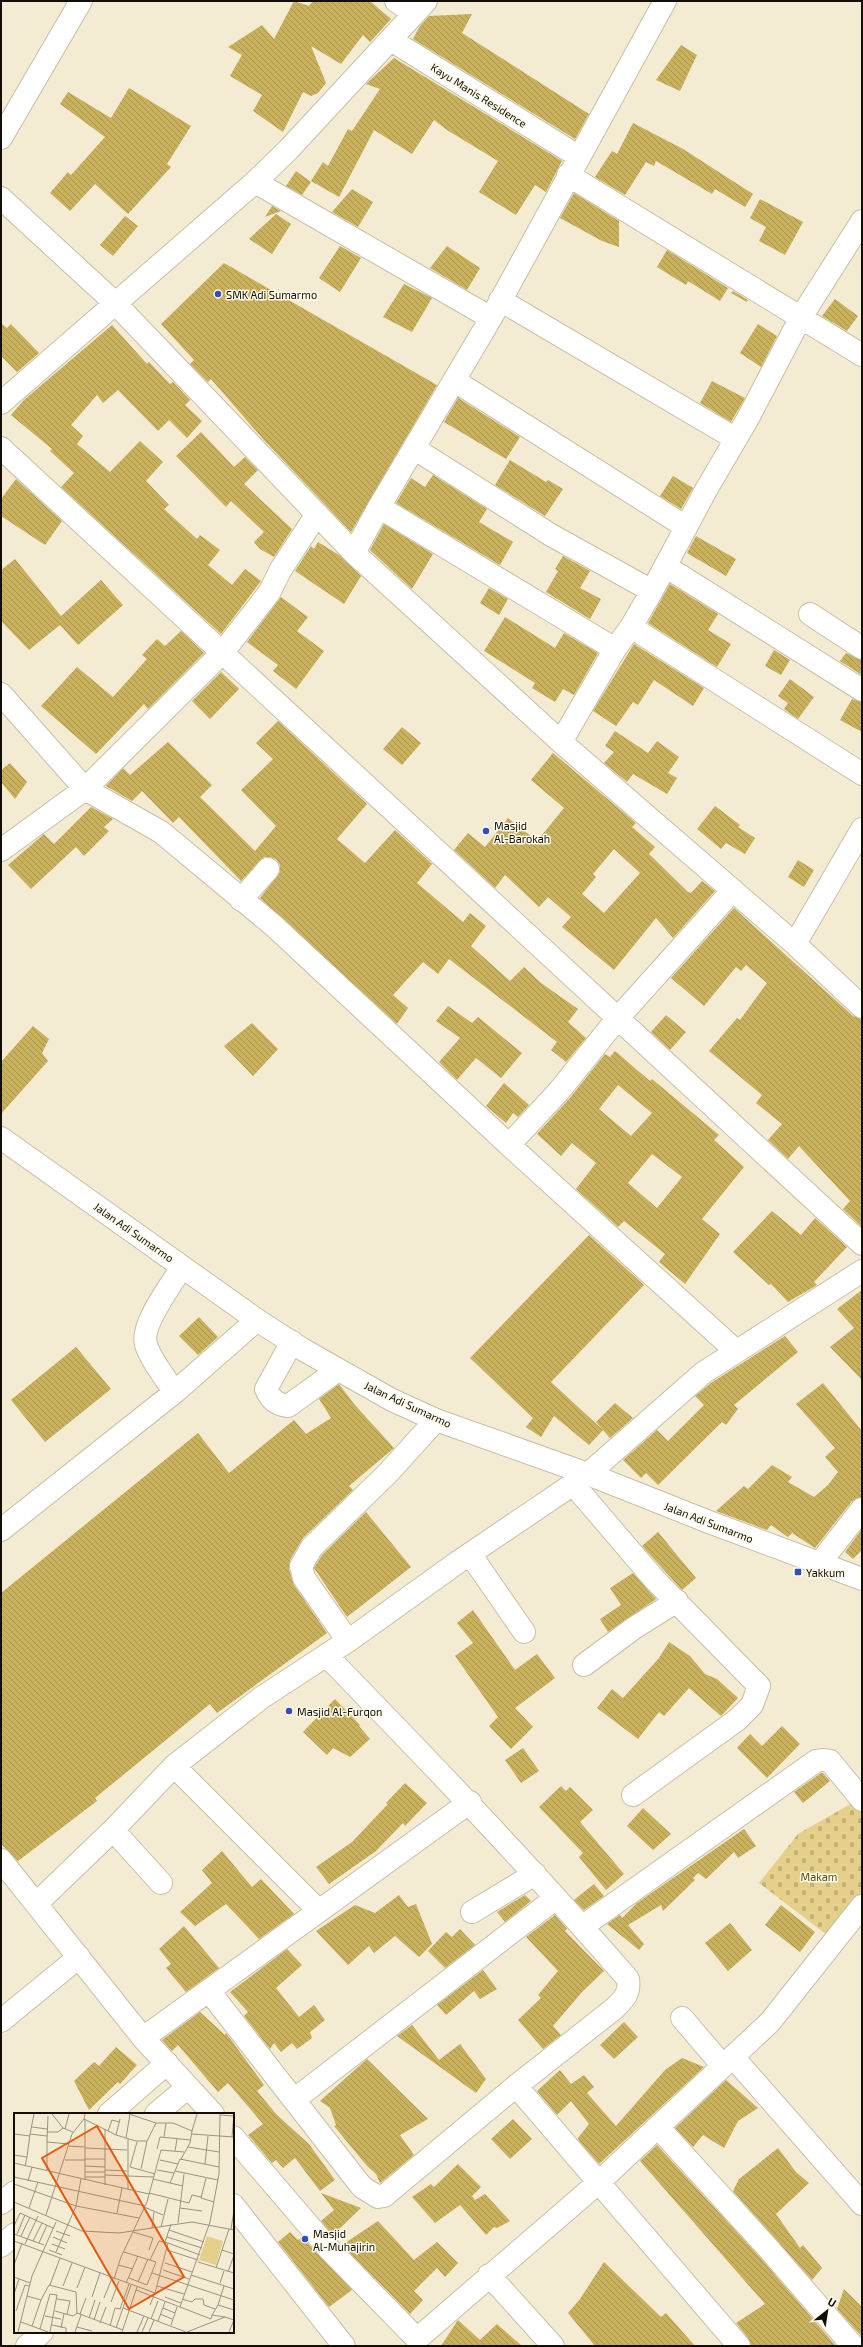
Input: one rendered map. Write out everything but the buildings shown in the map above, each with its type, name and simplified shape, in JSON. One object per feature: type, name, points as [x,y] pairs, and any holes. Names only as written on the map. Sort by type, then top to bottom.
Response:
[{"type":"street","points":[[1,138],[81,1]]},
{"type":"street","points":[[1,404],[255,182],[289,149],[420,7],[396,1]]},
{"type":"street","points":[[354,553],[496,309],[664,1]]},
{"type":"street","name":"Kayu Manis Residence","points":[[390,40],[568,150]]},
{"type":"street","points":[[568,175],[862,355]]},
{"type":"street","points":[[255,182],[736,438]]},
{"type":"street","points":[[1,198],[115,303],[354,553],[561,742],[795,944],[862,1007]]},
{"type":"street","points":[[561,742],[615,649],[631,627],[652,591],[801,317],[862,221]]},
{"type":"street","points":[[455,381],[686,527]]},
{"type":"street","points":[[1,448],[862,1244]]},
{"type":"street","points":[[415,449],[551,535],[652,591]]},
{"type":"street","points":[[380,507],[615,649]]},
{"type":"street","points":[[1,850],[85,789],[223,652],[269,593],[281,569],[317,514]]},
{"type":"street","points":[[665,566],[862,690]]},
{"type":"street","points":[[810,614],[862,648]]},
{"type":"street","points":[[631,627],[862,774]]},
{"type":"street","points":[[1,694],[85,789],[161,832],[205,867],[274,926],[509,1145],[736,1351]]},
{"type":"street","points":[[795,944],[862,829]]},
{"type":"street","points":[[242,900],[268,869]]},
{"type":"street","points":[[509,1145],[559,1091],[617,1019],[733,890]]},
{"type":"street","name":"Jalan Adi Sumarmo","points":[[1,1138],[257,1320],[338,1370],[436,1420],[580,1479],[862,1579]]},
{"type":"street","points":[[175,1392],[146,1345],[145,1335],[148,1323],[182,1267]]},
{"type":"street","points":[[37,1903],[113,1830],[174,1766],[261,1698],[348,1641],[470,1554],[580,1479],[703,1373],[862,1270]]},
{"type":"street","points":[[1,1530],[175,1392],[257,1320]]},
{"type":"street","points":[[292,1342],[266,1389],[273,1401],[282,1406],[288,1406],[338,1370]]},
{"type":"street","points":[[348,1641],[304,1578],[301,1566],[312,1547],[388,1473],[436,1420]]},
{"type":"street","points":[[580,1479],[655,1580],[677,1601],[734,1662],[756,1681],[759,1686],[752,1705],[737,1720],[633,1795]]},
{"type":"street","points":[[819,1564],[862,1509]]},
{"type":"street","points":[[470,1554],[524,1632]]},
{"type":"street","points":[[584,1665],[634,1628],[677,1601]]},
{"type":"street","points":[[208,1991],[295,2099],[362,2187],[378,2197],[384,2196],[516,2086],[615,2008],[626,1998],[630,1989],[628,1978],[583,1926],[470,1802],[326,1655]]},
{"type":"street","points":[[583,1926],[816,1761],[830,1761],[862,1800]]},
{"type":"street","points":[[174,1766],[319,1911]]},
{"type":"street","points":[[143,2038],[470,1802]]},
{"type":"street","points":[[113,1830],[161,1883]]},
{"type":"street","points":[[5,1874],[37,1903],[143,2038],[211,2113]]},
{"type":"street","points":[[472,1912],[535,1874]]},
{"type":"street","points":[[295,2099],[556,1898]]},
{"type":"street","points":[[237,2150],[329,2248],[413,2342],[489,2275],[599,2182],[728,2062],[770,2022],[858,1920]]},
{"type":"street","points":[[1,2021],[79,1957]]},
{"type":"street","points":[[682,2018],[728,2062],[862,2204]]},
{"type":"street","points":[[110,2113],[167,2063]]},
{"type":"street","points":[[516,2086],[739,2346]]},
{"type":"street","points":[[157,2113],[188,2087]]},
{"type":"street","points":[[658,2128],[767,2247],[853,2346]]},
{"type":"street","points":[[1,2203],[14,2193]]},
{"type":"street","points":[[234,2206],[344,2346]]},
{"type":"street","points":[[1,2246],[14,2235]]},
{"type":"street","points":[[489,2275],[553,2346]]},
{"type":"street","points":[[27,2346],[41,2333]]},
{"type":"green space","name":"Makam","points":[[854,1802],[862,1810],[862,1896],[827,1935],[759,1883],[798,1834]]},
{"type":"place","name":"SMK Adi Sumarmo","points":[[218,294]]},
{"type":"place","name":"Masjid Al-Barokah","points":[[486,831]]},
{"type":"place","name":"Yakkum","points":[[798,1572]]},
{"type":"place","name":"Masjid Al-Furqon","points":[[289,1711]]},
{"type":"place","name":"Masjid Al-Muhajirin","points":[[305,2239]]}]
